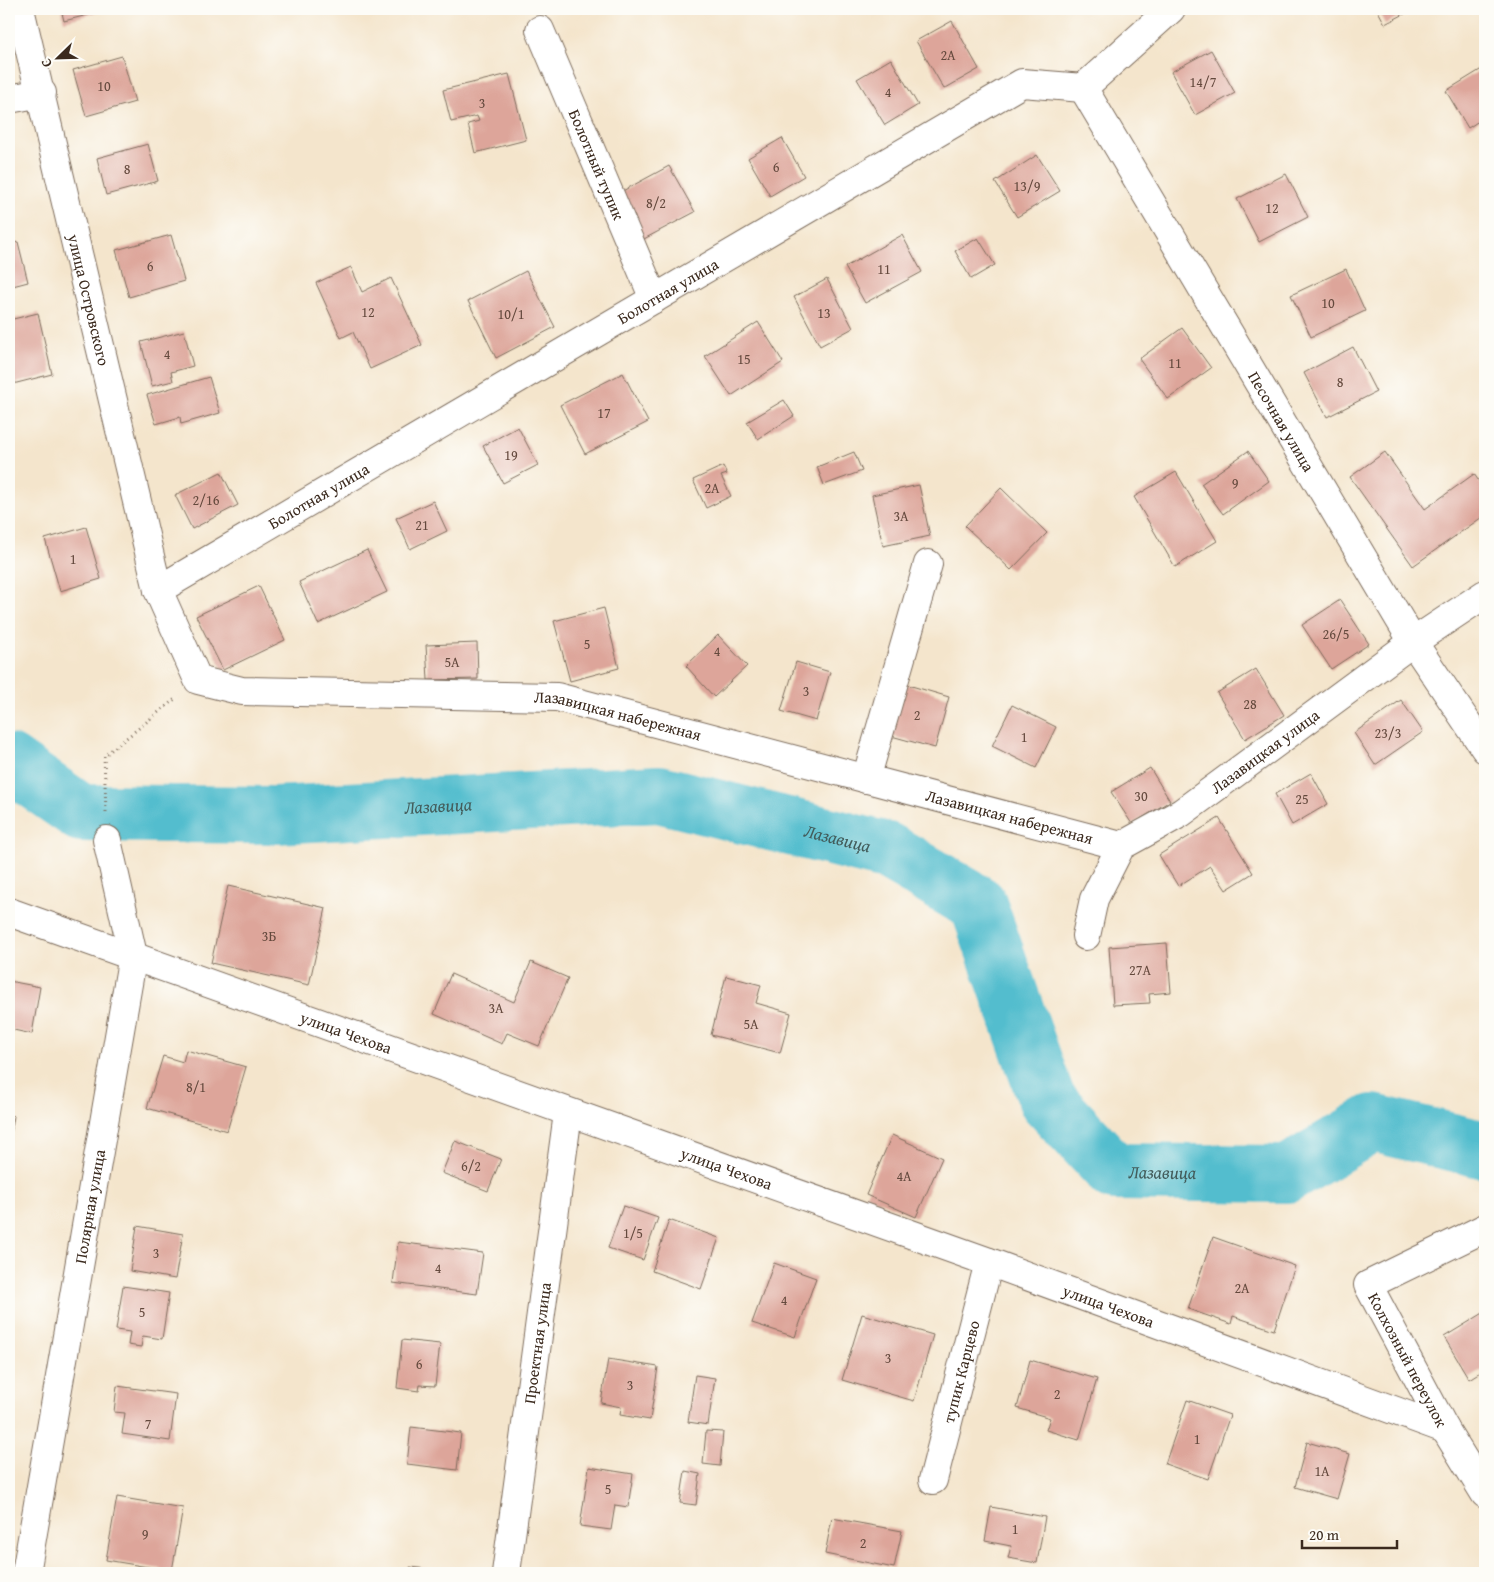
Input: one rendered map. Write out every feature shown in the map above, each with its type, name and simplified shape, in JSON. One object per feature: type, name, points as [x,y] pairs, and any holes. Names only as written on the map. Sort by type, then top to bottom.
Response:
[{"type":"street","name":"улица Островского","points":[[20,9],[42,93],[158,590]]},
{"type":"street","points":[[1083,88],[1171,9]]},
{"type":"street","name":"Болотный тупик","points":[[540,30],[654,299]]},
{"type":"street","name":"Болотная улица","points":[[158,590],[1022,82],[1083,88]]},
{"type":"street","name":"Песочная улица","points":[[1083,88],[1413,642],[1485,750]]},
{"type":"street","points":[[9,99],[42,93]]},
{"type":"street","points":[[866,779],[928,564]]},
{"type":"street","points":[[158,590],[198,680]]},
{"type":"street","name":"Лазавицкая улица","points":[[1121,846],[1181,813],[1413,642],[1485,594]]},
{"type":"street","name":"Лазавицкая набережная","points":[[198,680],[242,691],[557,697],[1121,846]]},
{"type":"street","name":"Полярная улица","points":[[26,1573],[132,955],[107,840]]},
{"type":"street","points":[[1086,936],[1094,899],[1121,846]]},
{"type":"street","name":"улица Чехова","points":[[9,912],[989,1262],[1445,1428]]},
{"type":"street","name":"Проектная улица","points":[[506,1573],[568,1112]]},
{"type":"street","name":"Колхозный переулок","points":[[1485,1228],[1368,1286],[1445,1428],[1485,1494]]},
{"type":"street","name":"тупик Карцево","points":[[933,1480],[989,1262]]},
{"type":"path","points":[[107,840],[104,756],[198,680]]},
{"type":"building","points":[[61,9],[111,9],[64,21]]},
{"type":"building","points":[[1377,9],[1414,9],[1385,24]]},
{"type":"building","points":[[952,21],[979,69],[944,89],[916,41]]},
{"type":"building","points":[[1211,50],[1235,93],[1195,115],[1171,72]]},
{"type":"building","points":[[122,56],[135,102],[86,116],[73,70]]},
{"type":"building","points":[[891,59],[918,105],[885,125],[857,79]]},
{"type":"building","points":[[1485,67],[1485,117],[1468,128],[1446,91]]},
{"type":"building","points":[[509,74],[526,140],[475,153],[468,124],[479,121],[477,116],[451,122],[443,90]]},
{"type":"building","points":[[782,138],[804,176],[770,196],[748,158]]},
{"type":"building","points":[[148,144],[158,181],[106,195],[97,158]]},
{"type":"building","points":[[1037,155],[1060,191],[1017,217],[995,182]]},
{"type":"building","points":[[669,166],[695,212],[642,240],[617,194]]},
{"type":"building","points":[[1286,174],[1308,217],[1259,242],[1237,199]]},
{"type":"building","points":[[171,235],[184,281],[129,297],[116,250]]},
{"type":"building","points":[[902,235],[922,272],[865,303],[845,267]]},
{"type":"building","points":[[978,238],[995,265],[971,279],[955,251]]},
{"type":"building","points":[[18,242],[28,282],[9,287],[9,244]]},
{"type":"building","points":[[351,267],[362,292],[391,278],[422,345],[370,369],[353,332],[341,338],[316,283]]},
{"type":"building","points":[[1346,269],[1365,311],[1311,337],[1291,295]]},
{"type":"building","points":[[526,271],[555,327],[496,358],[468,301]]},
{"type":"building","points":[[827,279],[853,328],[820,346],[794,297]]},
{"type":"building","points":[[38,313],[52,374],[9,385],[9,320]]},
{"type":"building","points":[[758,322],[783,362],[731,396],[705,356]]},
{"type":"building","points":[[1182,328],[1211,368],[1168,399],[1139,359]]},
{"type":"building","points":[[184,331],[193,366],[171,372],[173,381],[152,386],[141,342]]},
{"type":"building","points":[[1353,347],[1376,392],[1327,417],[1304,373]]},
{"type":"building","points":[[623,373],[648,422],[585,454],[560,405]]},
{"type":"building","points":[[209,377],[220,413],[181,424],[180,417],[156,424],[147,395]]},
{"type":"building","points":[[784,400],[794,416],[758,439],[747,422]]},
{"type":"building","points":[[518,427],[538,465],[503,483],[483,446]]},
{"type":"building","points":[[1248,451],[1269,481],[1223,514],[1201,484]]},
{"type":"building","points":[[854,452],[862,471],[824,485],[817,467]]},
{"type":"building","points":[[1385,452],[1425,509],[1474,474],[1485,490],[1485,515],[1413,566],[1350,477]]},
{"type":"building","points":[[723,466],[727,474],[721,476],[731,496],[706,508],[693,480]]},
{"type":"building","points":[[221,472],[238,505],[192,529],[175,495]]},
{"type":"building","points":[[1176,472],[1217,541],[1175,567],[1134,497]]},
{"type":"building","points":[[919,485],[930,536],[883,546],[872,495]]},
{"type":"building","points":[[1001,488],[1047,533],[1011,570],[965,526]]},
{"type":"building","points":[[433,501],[447,531],[410,549],[396,518]]},
{"type":"building","points":[[86,527],[101,579],[60,591],[45,539]]},
{"type":"building","points":[[367,550],[387,592],[318,624],[299,582]]},
{"type":"building","points":[[259,586],[285,640],[223,670],[196,616]]},
{"type":"building","points":[[1340,600],[1369,644],[1331,669],[1302,625]]},
{"type":"building","points":[[604,608],[619,668],[570,681],[554,621]]},
{"type":"building","points":[[718,635],[747,666],[714,697],[686,666]]},
{"type":"building","points":[[477,643],[478,679],[428,680],[426,645]]},
{"type":"building","points":[[796,662],[830,672],[816,721],[781,711]]},
{"type":"building","points":[[1256,669],[1284,715],[1245,739],[1217,693]]},
{"type":"building","points":[[898,682],[949,697],[935,748],[884,734]]},
{"type":"building","points":[[1401,700],[1423,732],[1375,765],[1354,733]]},
{"type":"building","points":[[1012,705],[1056,727],[1036,768],[992,746]]},
{"type":"building","points":[[1150,768],[1170,801],[1132,824],[1111,792]]},
{"type":"building","points":[[1311,773],[1328,804],[1292,825],[1275,794]]},
{"type":"building","points":[[1219,818],[1253,873],[1226,890],[1210,866],[1178,886],[1159,855]]},
{"type":"building","points":[[228,886],[326,908],[309,985],[211,963]]},
{"type":"building","points":[[1167,943],[1171,992],[1149,994],[1150,1003],[1113,1005],[1109,947]]},
{"type":"building","points":[[531,962],[568,978],[539,1046],[507,1033],[502,1044],[434,1014],[451,974],[514,1002]]},
{"type":"building","points":[[726,976],[761,985],[756,1003],[791,1013],[780,1053],[711,1035]]},
{"type":"building","points":[[9,981],[40,987],[32,1034],[9,1029]]},
{"type":"building","points":[[186,1050],[246,1067],[227,1131],[147,1108],[163,1056],[183,1062]]},
{"type":"building","points":[[9,1115],[14,1116],[10,1141],[9,1141]]},
{"type":"building","points":[[892,1135],[942,1158],[916,1217],[866,1195]]},
{"type":"building","points":[[455,1141],[501,1159],[488,1191],[442,1173]]},
{"type":"building","points":[[623,1206],[658,1218],[643,1260],[608,1248]]},
{"type":"building","points":[[669,1220],[719,1238],[701,1289],[652,1271]]},
{"type":"building","points":[[137,1226],[183,1234],[175,1279],[130,1271]]},
{"type":"building","points":[[1213,1237],[1295,1266],[1274,1330],[1233,1316],[1231,1324],[1188,1309]]},
{"type":"building","points":[[398,1242],[483,1253],[477,1294],[393,1283]]},
{"type":"building","points":[[774,1263],[816,1278],[795,1337],[752,1323]]},
{"type":"building","points":[[123,1286],[169,1293],[162,1339],[143,1336],[141,1347],[128,1345],[130,1332],[116,1330]]},
{"type":"building","points":[[1485,1312],[1485,1369],[1469,1379],[1444,1337]]},
{"type":"building","points":[[862,1314],[933,1335],[914,1401],[842,1380]]},
{"type":"building","points":[[402,1340],[440,1344],[435,1386],[420,1385],[419,1391],[397,1388]]},
{"type":"building","points":[[608,1359],[658,1367],[650,1420],[620,1415],[621,1407],[601,1403]]},
{"type":"building","points":[[1030,1360],[1097,1379],[1079,1440],[1046,1430],[1050,1418],[1017,1408]]},
{"type":"building","points":[[695,1375],[715,1378],[708,1425],[688,1422]]},
{"type":"building","points":[[117,1386],[176,1394],[170,1441],[122,1434],[125,1413],[114,1412]]},
{"type":"building","points":[[1187,1400],[1230,1415],[1208,1479],[1165,1464]]},
{"type":"building","points":[[411,1427],[461,1433],[457,1470],[407,1464]]},
{"type":"building","points":[[706,1431],[723,1432],[720,1466],[703,1464]]},
{"type":"building","points":[[1307,1442],[1350,1454],[1337,1499],[1295,1487]]},
{"type":"building","points":[[589,1467],[633,1474],[628,1507],[615,1505],[611,1530],[580,1526]]},
{"type":"building","points":[[685,1471],[700,1474],[696,1505],[680,1503]]},
{"type":"building","points":[[117,1497],[183,1508],[172,1571],[106,1560]]},
{"type":"building","points":[[991,1507],[1045,1517],[1037,1563],[1008,1558],[1011,1546],[985,1541]]},
{"type":"building","points":[[832,1518],[902,1531],[894,1568],[825,1554]]},
{"type":"building","points":[[410,1567],[444,1571],[444,1573],[410,1573]]},
{"type":"waterway","name":"Лазавица","points":[[9,763],[81,813],[275,815],[659,794],[887,851],[978,904],[1047,1100],[1114,1172],[1288,1174],[1373,1123],[1485,1150]]}]
